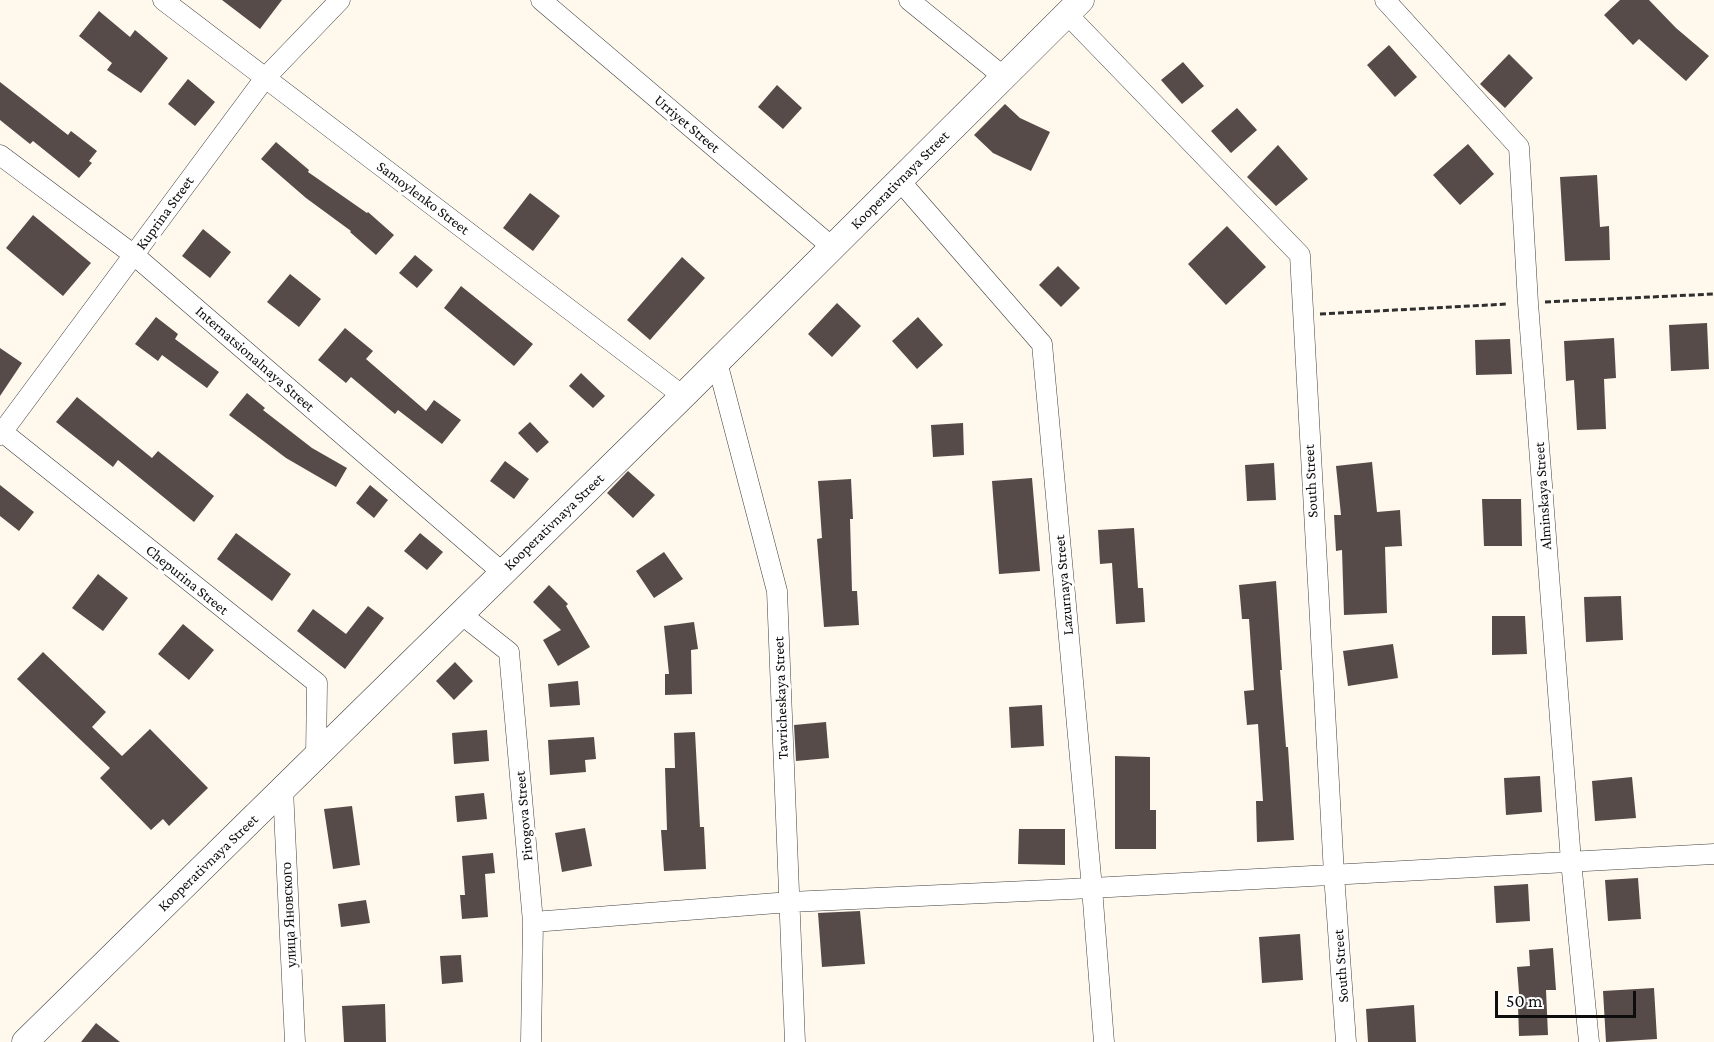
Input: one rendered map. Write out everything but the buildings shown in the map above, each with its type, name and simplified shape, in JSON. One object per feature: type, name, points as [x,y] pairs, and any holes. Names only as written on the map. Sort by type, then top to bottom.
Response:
[{"type":"street","name":"Samoylenko Street","points":[[163,0],[683,396]]},
{"type":"street","name":"Kuprina Street","points":[[1,433],[265,78],[340,0]]},
{"type":"street","name":"Urriyet Street","points":[[541,0],[832,247]]},
{"type":"street","points":[[909,0],[1004,77]]},
{"type":"street","name":"Alminskaya Street","points":[[1385,0],[1519,147],[1528,303],[1571,861],[1589,1042]]},
{"type":"street","name":"Kooperativnaya Street","points":[[25,1042],[683,396],[1074,7]]},
{"type":"street","name":"South Street","points":[[1074,7],[1300,255],[1334,874],[1346,1042]]},
{"type":"street","name":"Internatsionalnaya Street","points":[[0,155],[134,255],[503,573]]},
{"type":"street","name":"Lazurnaya Street","points":[[900,181],[1042,344],[1104,1042]]},
{"type":"street","name":"Tavricheskaya Street","points":[[717,362],[777,591],[795,1042]]},
{"type":"street","name":"Chepurina Street","points":[[1,433],[317,683],[315,757]]},
{"type":"street","name":"Pirogova Street","points":[[461,614],[509,652],[533,922],[531,1042]]},
{"type":"street","name":"улица Яновского","points":[[283,789],[295,1042]]},
{"type":"street","points":[[533,922],[789,902],[1714,854]]}]
